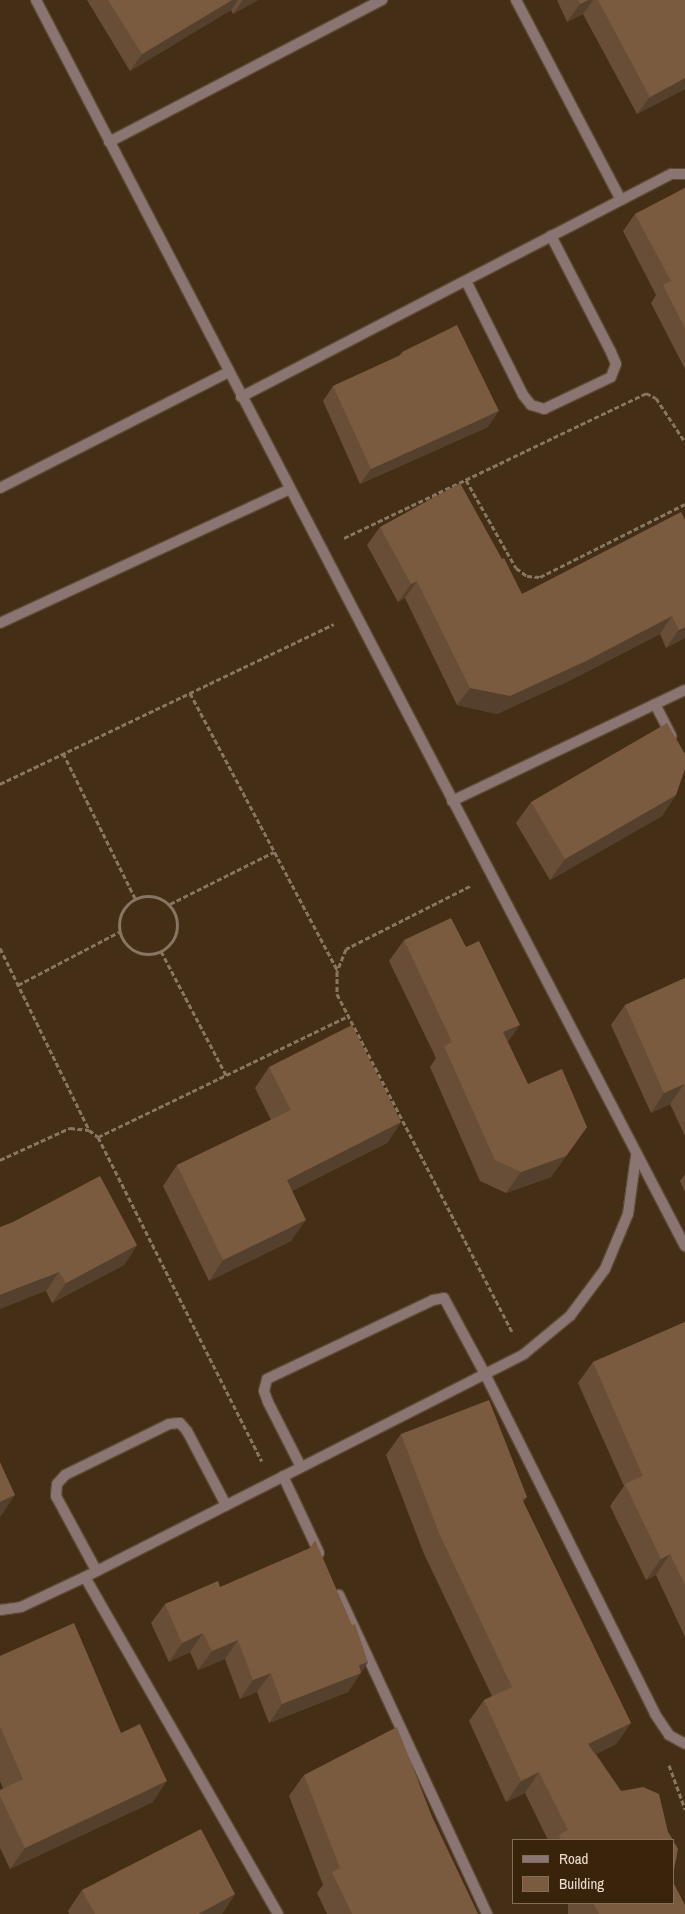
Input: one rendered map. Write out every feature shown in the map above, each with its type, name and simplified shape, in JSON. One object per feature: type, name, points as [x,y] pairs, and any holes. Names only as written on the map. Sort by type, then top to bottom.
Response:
[{"type":"street","points":[[36,0],[636,1156],[685,1246]]},
{"type":"street","points":[[109,142],[382,0]]},
{"type":"street","points":[[516,0],[622,200]]},
{"type":"street","points":[[241,396],[672,174],[685,174]]},
{"type":"street","points":[[466,280],[523,394],[531,405],[544,409],[611,377],[616,364],[611,352],[551,236]]},
{"type":"street","points":[[0,488],[229,372]]},
{"type":"street","points":[[0,623],[290,489]]},
{"type":"street","points":[[452,800],[685,690]]},
{"type":"street","points":[[655,704],[676,747]]},
{"type":"street","points":[[0,1610],[21,1607],[85,1577],[524,1354],[570,1316],[605,1269],[628,1214],[636,1156]]},
{"type":"street","points":[[301,1467],[268,1402],[264,1391],[267,1379],[433,1300],[444,1298],[485,1374],[655,1714],[669,1735],[685,1744]]},
{"type":"street","points":[[96,1570],[56,1496],[57,1484],[74,1471],[169,1424],[180,1423],[187,1431],[226,1505]]},
{"type":"street","points":[[283,1476],[325,1565]]},
{"type":"street","points":[[85,1577],[278,1914]]},
{"type":"street","points":[[333,1583],[487,1914]]},
{"type":"path","points":[[321,549],[646,393],[656,398],[685,442]]},
{"type":"path","points":[[466,480],[516,568],[527,576],[540,577],[685,504]]},
{"type":"path","points":[[0,784],[355,614]]},
{"type":"path","points":[[190,693],[337,971]]},
{"type":"path","points":[[63,753],[135,898]]},
{"type":"path","points":[[170,904],[274,852]]},
{"type":"path","points":[[491,876],[346,949],[337,971],[337,994],[524,1354]]},
{"type":"path","points":[[153,896],[170,904],[178,924],[173,940],[161,951],[151,954],[140,953],[123,942],[119,932],[121,912],[135,898],[153,896]]},
{"type":"path","points":[[18,985],[119,932]]},
{"type":"path","points":[[0,948],[89,1130],[98,1137],[272,1481]]},
{"type":"path","points":[[161,951],[226,1075]]},
{"type":"path","points":[[98,1137],[348,1016]]},
{"type":"path","points":[[0,1160],[70,1128],[89,1130]]},
{"type":"path","points":[[669,1735],[667,1756],[672,1776],[685,1808]]},
{"type":"building","points":[[108,0],[232,0],[142,54]]},
{"type":"building","points":[[578,0],[588,0],[580,4]]},
{"type":"building","points":[[598,0],[685,0],[685,78],[650,97]]},
{"type":"building","points":[[685,188],[685,328],[663,285],[671,281],[635,214]]},
{"type":"building","points":[[457,325],[499,411],[371,469],[333,386],[403,354],[402,352]]},
{"type":"building","points":[[460,483],[502,559],[504,558],[522,594],[681,512],[685,520],[685,627],[679,630],[672,616],[586,661],[510,696],[470,688],[417,581],[411,584],[380,527]]},
{"type":"building","points":[[667,723],[685,754],[685,769],[676,795],[565,859],[531,802]]},
{"type":"building","points":[[451,918],[466,947],[479,941],[520,1025],[503,1032],[528,1084],[562,1069],[587,1127],[566,1156],[521,1172],[495,1160],[444,1046],[452,1042],[404,940]]},
{"type":"building","points":[[685,978],[685,1087],[684,1084],[664,1093],[625,1005]]},
{"type":"building","points":[[352,1025],[401,1122],[287,1180],[306,1220],[223,1260],[177,1165],[291,1110],[269,1067]]},
{"type":"building","points":[[100,1176],[137,1245],[66,1283],[59,1272],[0,1295],[0,1227]]},
{"type":"building","points":[[685,1322],[685,1585],[670,1554],[661,1559],[625,1484],[643,1476],[593,1362]]},
{"type":"building","points":[[489,1400],[527,1497],[522,1499],[631,1723],[588,1744],[621,1791],[643,1787],[659,1794],[668,1832],[672,1839],[561,1839],[559,1835],[568,1830],[539,1772],[521,1781],[484,1700],[512,1687],[439,1533],[401,1434]]},
{"type":"building","points":[[0,1462],[15,1495],[0,1502]]},
{"type":"building","points":[[315,1540],[352,1625],[355,1624],[368,1662],[359,1665],[361,1673],[282,1704],[271,1673],[253,1680],[238,1640],[212,1651],[203,1633],[182,1643],[165,1604],[218,1581],[220,1587],[310,1548]]},
{"type":"building","points":[[74,1623],[121,1733],[140,1724],[167,1781],[25,1848],[0,1796],[0,1790],[23,1779],[0,1726],[0,1656]]},
{"type":"building","points":[[397,1727],[433,1819],[478,1914],[352,1914],[332,1872],[340,1868],[304,1775]]},
{"type":"building","points":[[201,1829],[235,1894],[198,1914],[95,1914],[82,1890]]},
{"type":"building","points":[[675,1844],[678,1849],[675,1865]]},
{"type":"building","points":[[675,1886],[685,1905],[685,1914],[599,1914],[594,1904],[675,1904]]}]
